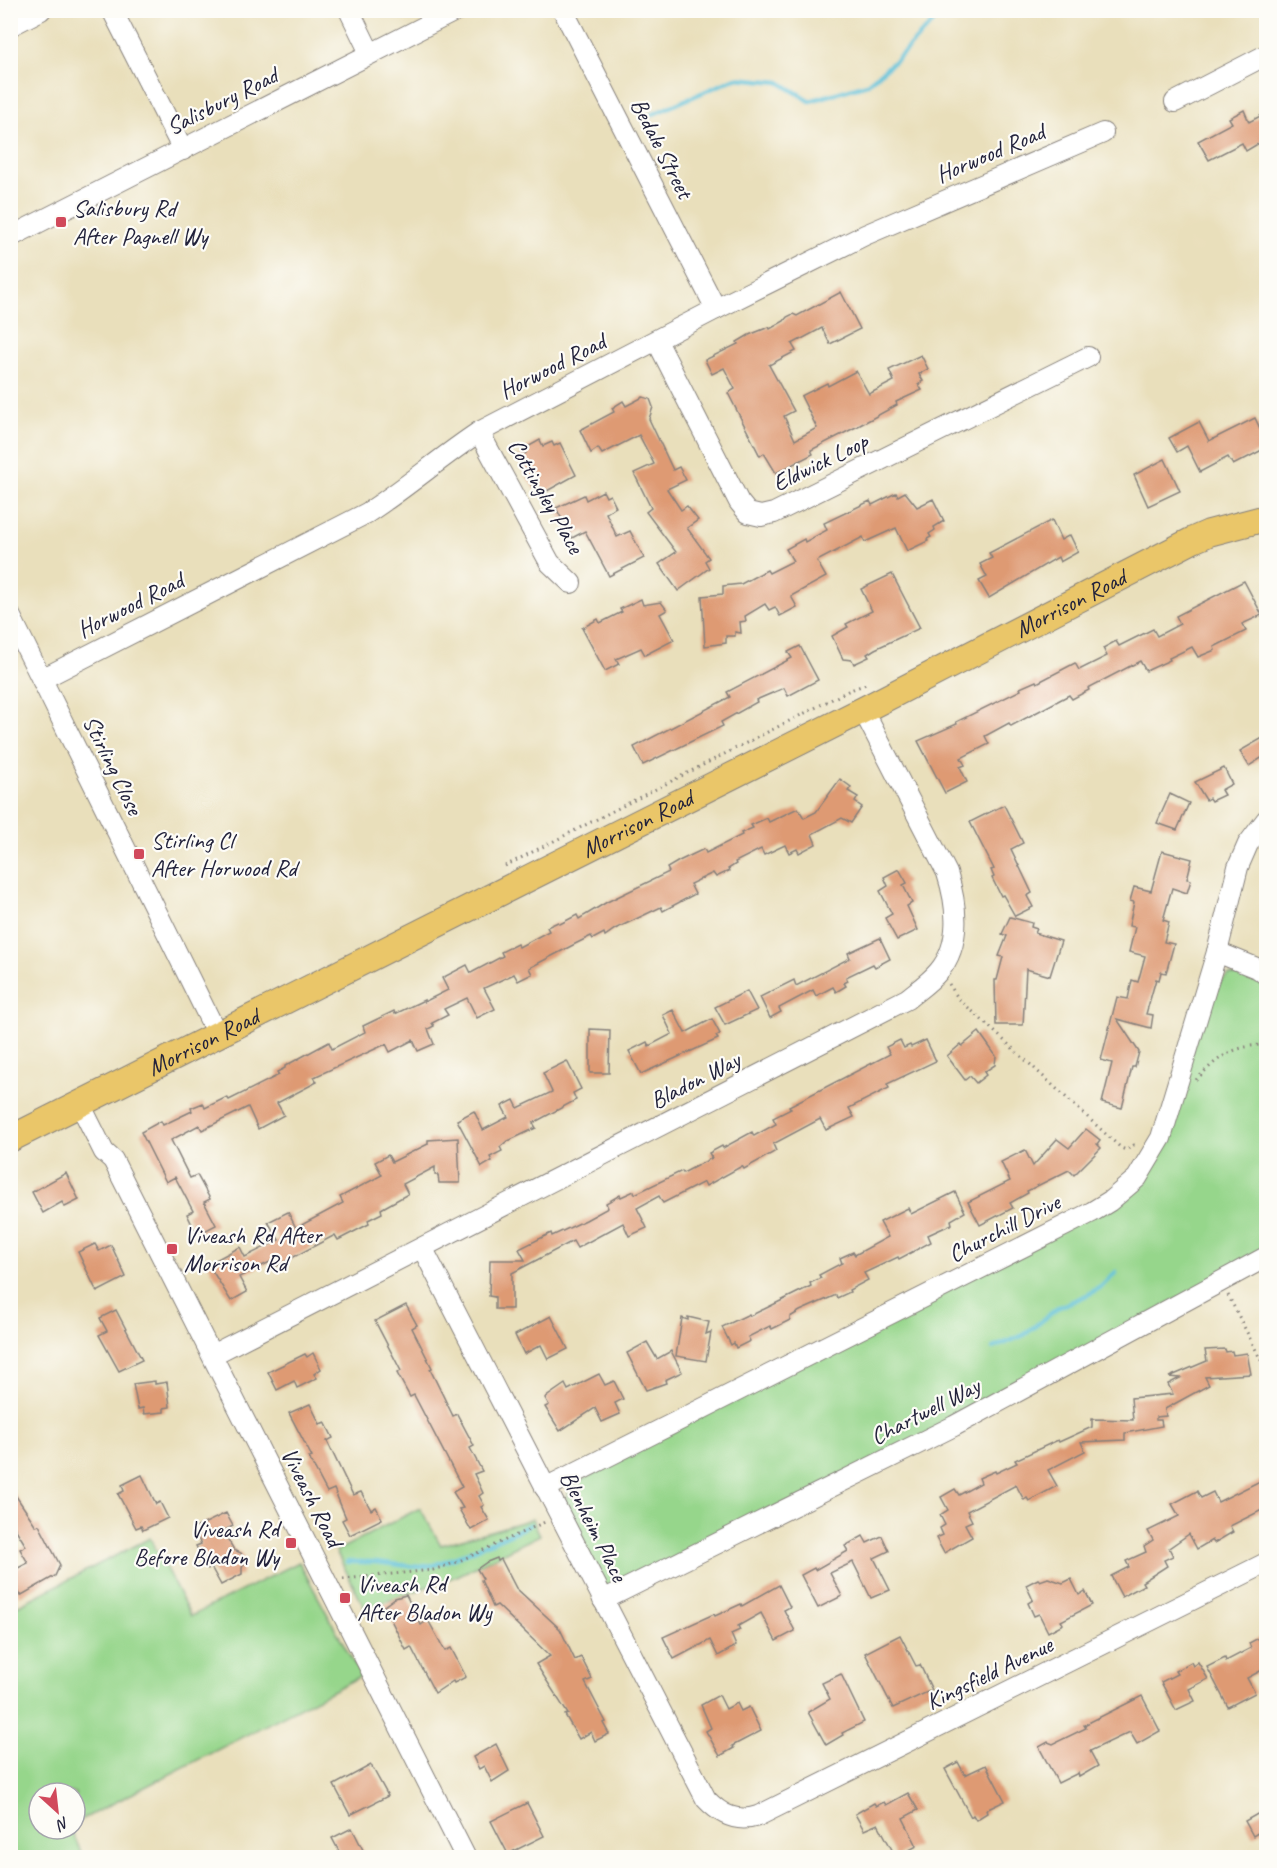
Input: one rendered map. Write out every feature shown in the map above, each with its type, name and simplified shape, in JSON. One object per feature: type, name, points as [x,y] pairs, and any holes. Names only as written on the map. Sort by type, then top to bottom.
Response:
[{"type":"main road","name":"Morrison Road","points":[[10,1139],[863,710],[1193,540],[1209,533],[1266,518]]},
{"type":"street","points":[[10,26],[41,10]]},
{"type":"street","points":[[112,10],[183,150]]},
{"type":"street","points":[[349,10],[370,53]]},
{"type":"street","name":"Salisbury Road","points":[[10,237],[457,10]]},
{"type":"street","name":"Bedale Street","points":[[563,10],[716,309]]},
{"type":"street","points":[[1175,102],[1266,55]]},
{"type":"street","name":"Horwood Road","points":[[42,679],[367,513],[398,493],[449,452],[480,432],[716,309],[865,235],[1103,133]]},
{"type":"street","name":"Eldwick Loop","points":[[657,341],[740,502],[748,513],[760,516],[774,513],[1088,357]]},
{"type":"street","name":"Cottingley Place","points":[[480,432],[550,563],[571,583]]},
{"type":"street","name":"Stirling Close","points":[[10,615],[217,1034]]},
{"type":"street","name":"Bladon Way","points":[[212,1355],[423,1249],[907,999],[939,971],[949,956],[954,940],[954,892],[947,873],[863,710]]},
{"type":"street","name":"Churchill Drive","points":[[545,1488],[1092,1212],[1110,1201],[1137,1178],[1161,1138],[1217,952],[1238,867],[1248,844],[1266,820]]},
{"type":"street","points":[[1217,952],[1259,969],[1266,975]]},
{"type":"street","name":"Viveash Road","points":[[85,1101],[104,1152],[114,1160],[466,1857]]},
{"type":"street","name":"Blenheim Place","points":[[423,1249],[706,1799],[718,1810],[731,1817]]},
{"type":"street","name":"Chartwell Way","points":[[603,1600],[954,1426],[1266,1257]]},
{"type":"street","name":"Kingsfield Avenue","points":[[731,1817],[758,1816],[1266,1563]]},
{"type":"path","points":[[939,971],[945,975],[953,994],[1120,1148],[1126,1150],[1136,1145],[1152,1155]]},
{"type":"path","points":[[1192,1086],[1212,1065],[1234,1049],[1266,1045]]},
{"type":"path","points":[[1221,1283],[1266,1370]]},
{"type":"path","points":[[340,1580],[434,1570],[552,1519]]},
{"type":"green space","points":[[1229,975],[1241,975],[1266,985],[1266,1248],[968,1419],[613,1589],[605,1585],[565,1510],[566,1498],[574,1486],[1144,1180],[1212,992],[1219,982]]},
{"type":"green space","points":[[420,1508],[441,1545],[532,1519],[540,1535],[457,1576],[365,1609],[336,1551]]},
{"type":"green space","points":[[150,1538],[191,1616],[299,1562],[361,1676],[87,1817],[87,1781],[27,1781],[27,1841],[76,1841],[83,1857],[11,1857],[11,1609]]},
{"type":"building","points":[[1244,110],[1249,122],[1266,113],[1266,139],[1246,151],[1242,143],[1209,160],[1198,141],[1232,123],[1229,118]]},
{"type":"building","points":[[841,292],[860,329],[830,344],[822,328],[792,344],[796,351],[769,365],[794,411],[784,416],[795,440],[817,428],[801,396],[827,383],[828,386],[856,371],[869,394],[894,381],[889,370],[921,355],[928,369],[919,374],[923,381],[918,384],[922,390],[896,402],[897,405],[811,450],[813,454],[776,473],[764,453],[760,456],[728,393],[735,389],[724,368],[712,374],[705,360],[738,344],[737,342],[749,335],[769,327],[770,329],[787,317],[793,314],[797,316]]},
{"type":"building","points":[[643,397],[650,399],[653,407],[649,419],[673,470],[679,467],[686,480],[667,489],[681,510],[687,506],[698,520],[687,528],[709,558],[705,561],[709,568],[678,591],[659,564],[676,552],[646,512],[651,508],[634,473],[654,464],[639,435],[602,454],[598,448],[591,453],[580,430],[614,412],[612,408],[623,401],[626,406]]},
{"type":"building","points":[[1255,418],[1266,441],[1266,448],[1233,465],[1228,457],[1200,472],[1187,446],[1177,452],[1169,438],[1199,422],[1209,441]]},
{"type":"building","points":[[540,440],[543,446],[552,442],[554,446],[560,443],[576,475],[545,492],[539,487],[534,489],[516,458],[526,453],[524,449]]},
{"type":"building","points":[[1165,459],[1180,491],[1148,506],[1134,475]]},
{"type":"building","points":[[603,491],[606,497],[610,495],[616,507],[606,513],[617,537],[630,531],[644,558],[609,576],[585,531],[572,538],[556,508],[584,495],[586,500]]},
{"type":"building","points":[[905,492],[917,507],[933,499],[944,521],[934,527],[935,530],[929,534],[931,537],[927,539],[928,541],[907,551],[896,528],[865,542],[863,537],[817,561],[826,577],[791,596],[797,607],[780,616],[775,607],[769,610],[765,604],[745,616],[746,621],[740,622],[741,633],[735,632],[735,636],[726,636],[726,643],[705,646],[702,596],[723,594],[723,586],[741,584],[767,570],[769,573],[793,561],[786,549],[827,530],[824,523],[870,501],[872,505],[896,493],[898,496]]},
{"type":"building","points":[[1052,520],[1061,540],[1070,535],[1078,552],[1060,562],[1058,557],[989,598],[979,581],[987,577],[980,564],[992,558],[989,553]]},
{"type":"building","points":[[892,574],[920,628],[875,649],[867,654],[869,657],[854,664],[852,660],[843,659],[832,636],[848,627],[846,624],[872,611],[861,589]]},
{"type":"building","points":[[1244,581],[1262,615],[1242,624],[1246,631],[1214,647],[1215,650],[1198,657],[1192,647],[1146,671],[1140,661],[1072,699],[1069,695],[1011,726],[1009,723],[985,736],[989,744],[961,758],[965,765],[960,767],[967,782],[945,793],[918,741],[957,724],[956,722],[1021,690],[1020,688],[1036,681],[1037,683],[1075,663],[1079,670],[1107,656],[1103,648],[1116,641],[1119,646],[1153,629],[1157,636],[1180,624],[1176,616]]},
{"type":"building","points":[[641,599],[643,605],[661,602],[667,610],[660,614],[674,640],[645,655],[641,648],[616,659],[619,664],[605,671],[582,628],[598,619],[600,623],[622,612],[620,609]]},
{"type":"building","points":[[800,646],[818,680],[788,696],[784,688],[756,700],[757,702],[721,722],[723,726],[643,765],[634,747],[730,697],[727,692],[792,658],[788,652]]},
{"type":"building","points":[[1266,736],[1266,755],[1249,766],[1240,751]]},
{"type":"building","points":[[1224,768],[1232,784],[1221,790],[1224,795],[1211,801],[1209,798],[1206,800],[1195,782]]},
{"type":"building","points":[[840,779],[851,787],[848,791],[858,797],[855,802],[862,807],[851,823],[842,818],[812,834],[816,844],[799,853],[797,849],[789,853],[785,845],[764,855],[761,849],[735,862],[736,864],[728,869],[729,871],[716,877],[713,873],[690,884],[695,894],[663,911],[661,907],[605,936],[604,933],[593,939],[591,936],[529,968],[532,974],[518,981],[514,974],[484,988],[495,1009],[477,1018],[467,998],[444,1009],[448,1015],[432,1023],[434,1026],[428,1029],[434,1044],[418,1051],[413,1040],[390,1052],[386,1044],[314,1077],[317,1082],[277,1103],[284,1115],[258,1129],[248,1107],[202,1130],[199,1125],[171,1140],[190,1178],[197,1175],[210,1199],[204,1202],[216,1225],[197,1235],[187,1214],[193,1211],[175,1177],[166,1182],[141,1132],[161,1121],[163,1125],[203,1103],[205,1108],[227,1097],[229,1100],[279,1075],[277,1072],[285,1066],[329,1042],[332,1049],[365,1032],[363,1026],[448,990],[442,978],[467,965],[471,973],[503,956],[501,952],[517,944],[519,947],[549,931],[547,927],[558,922],[560,924],[577,915],[579,919],[607,902],[669,872],[667,868],[679,861],[704,849],[706,853],[742,835],[741,833],[753,828],[751,825],[767,818],[769,822],[798,808],[804,818],[816,812]]},
{"type":"building","points":[[1170,794],[1189,803],[1177,830],[1157,823]]},
{"type":"building","points":[[1004,805],[1023,843],[1011,849],[1032,893],[1027,896],[1033,907],[1015,916],[992,878],[994,877],[991,870],[994,869],[970,822]]},
{"type":"building","points":[[1162,851],[1192,859],[1187,879],[1191,880],[1187,893],[1172,888],[1163,920],[1169,922],[1164,942],[1174,944],[1166,973],[1161,972],[1159,980],[1156,979],[1146,1014],[1153,1015],[1151,1028],[1117,1019],[1139,1052],[1135,1067],[1132,1067],[1122,1108],[1102,1103],[1112,1063],[1101,1060],[1117,997],[1128,999],[1132,980],[1138,982],[1145,956],[1129,952],[1135,927],[1129,926],[1134,902],[1130,901],[1134,887],[1151,891]]},
{"type":"building","points":[[899,869],[907,883],[903,885],[912,903],[907,906],[918,930],[897,940],[885,918],[892,914],[880,891],[888,886],[884,877]]},
{"type":"building","points":[[1010,917],[1032,923],[1031,927],[1037,929],[1035,933],[1061,941],[1050,976],[1026,969],[1023,1025],[996,1025],[995,980],[997,980],[1003,957],[999,956],[1007,936],[1002,934]]},
{"type":"building","points":[[880,938],[890,959],[875,967],[873,964],[846,977],[848,981],[844,983],[846,986],[836,992],[833,987],[816,996],[813,990],[779,1008],[781,1012],[770,1018],[760,997],[794,980],[796,986],[850,958],[848,953]]},
{"type":"building","points":[[747,991],[757,1010],[725,1025],[715,1007]]},
{"type":"building","points":[[673,1010],[685,1033],[712,1019],[720,1034],[716,1036],[718,1039],[641,1074],[629,1051],[647,1042],[649,1046],[672,1034],[663,1015]]},
{"type":"building","points":[[590,1029],[610,1030],[609,1073],[590,1073]]},
{"type":"building","points":[[979,1032],[996,1056],[995,1065],[984,1072],[986,1075],[976,1083],[970,1076],[965,1080],[947,1056]]},
{"type":"building","points":[[900,1040],[904,1048],[926,1040],[936,1061],[887,1084],[889,1088],[849,1108],[854,1117],[826,1130],[820,1119],[773,1144],[776,1151],[744,1169],[742,1166],[706,1186],[704,1182],[663,1203],[659,1196],[637,1208],[647,1228],[629,1236],[623,1223],[577,1248],[573,1241],[512,1273],[512,1309],[495,1309],[495,1297],[489,1296],[490,1260],[525,1260],[519,1249],[551,1233],[552,1236],[586,1220],[608,1208],[606,1203],[620,1195],[621,1197],[634,1191],[635,1194],[682,1171],[683,1173],[712,1158],[709,1153],[722,1146],[723,1148],[752,1132],[754,1136],[776,1124],[773,1118],[791,1109],[789,1106],[890,1054],[886,1047]]},
{"type":"building","points":[[567,1061],[581,1089],[573,1093],[576,1100],[533,1123],[536,1128],[506,1142],[500,1147],[502,1151],[490,1157],[492,1161],[482,1167],[457,1120],[474,1111],[483,1130],[508,1117],[502,1106],[514,1100],[518,1108],[552,1092],[543,1073]]},
{"type":"building","points":[[1086,1129],[1100,1140],[1097,1144],[1101,1148],[1074,1175],[1069,1170],[1027,1191],[1028,1193],[1010,1203],[1013,1208],[980,1225],[968,1202],[1010,1181],[1001,1162],[1025,1150],[1033,1166],[1057,1139],[1069,1148]]},
{"type":"building","points":[[458,1138],[460,1183],[439,1183],[438,1175],[435,1175],[435,1167],[403,1184],[408,1194],[381,1209],[382,1213],[368,1220],[369,1224],[338,1240],[335,1235],[275,1267],[272,1261],[239,1277],[247,1292],[231,1301],[208,1264],[240,1247],[245,1257],[279,1240],[268,1222],[288,1212],[296,1228],[343,1203],[340,1197],[382,1175],[375,1162],[388,1155],[392,1162],[428,1144],[428,1140]]},
{"type":"building","points":[[66,1173],[79,1200],[65,1207],[62,1202],[43,1213],[32,1192]]},
{"type":"building","points":[[955,1192],[965,1212],[951,1220],[952,1224],[928,1235],[931,1242],[899,1259],[898,1257],[864,1273],[868,1280],[849,1290],[850,1292],[837,1298],[836,1295],[800,1311],[790,1317],[790,1320],[772,1329],[770,1326],[748,1337],[750,1341],[736,1348],[734,1343],[731,1345],[722,1327],[811,1286],[810,1283],[821,1278],[819,1275],[842,1263],[840,1258],[853,1252],[855,1255],[888,1237],[880,1222],[908,1208],[911,1214]]},
{"type":"building","points":[[95,1244],[99,1251],[111,1245],[126,1277],[97,1292],[78,1252]]},
{"type":"building","points":[[406,1305],[417,1325],[412,1328],[432,1368],[430,1369],[453,1416],[457,1414],[474,1446],[470,1448],[482,1471],[474,1474],[483,1493],[479,1496],[484,1505],[481,1507],[489,1520],[471,1530],[459,1509],[463,1508],[453,1492],[462,1487],[414,1395],[410,1397],[397,1373],[401,1371],[375,1321]]},
{"type":"building","points":[[116,1310],[142,1360],[119,1371],[99,1335],[107,1331],[100,1318]]},
{"type":"building","points":[[551,1316],[568,1349],[548,1359],[541,1345],[524,1354],[515,1335]]},
{"type":"building","points":[[688,1317],[709,1322],[706,1334],[711,1332],[706,1361],[676,1356],[682,1318],[688,1320]]},
{"type":"building","points":[[647,1342],[657,1359],[671,1351],[682,1372],[665,1380],[666,1383],[646,1390],[627,1353]]},
{"type":"building","points":[[1225,1349],[1226,1352],[1232,1351],[1233,1355],[1247,1353],[1251,1374],[1205,1377],[1209,1385],[1165,1409],[1166,1416],[1156,1417],[1156,1420],[1161,1420],[1162,1426],[1125,1433],[1125,1440],[1081,1442],[1085,1451],[1048,1470],[1057,1486],[1029,1501],[1027,1498],[1024,1500],[1016,1485],[967,1511],[972,1521],[965,1524],[972,1537],[944,1553],[936,1538],[943,1535],[940,1528],[945,1525],[940,1515],[948,1510],[941,1497],[955,1489],[959,1495],[981,1483],[979,1478],[995,1471],[996,1473],[1017,1463],[1015,1460],[1092,1427],[1092,1419],[1133,1420],[1131,1398],[1173,1394],[1168,1384],[1180,1378],[1169,1377],[1207,1361],[1205,1350]]},
{"type":"building","points":[[313,1353],[321,1369],[314,1374],[317,1378],[297,1388],[294,1381],[277,1390],[268,1372],[305,1354],[307,1357]]},
{"type":"building","points":[[599,1374],[605,1385],[614,1381],[623,1399],[615,1403],[620,1414],[602,1422],[595,1408],[560,1431],[545,1407],[549,1405],[545,1398],[565,1384],[568,1390]]},
{"type":"building","points":[[155,1381],[155,1384],[167,1382],[170,1407],[164,1408],[164,1412],[144,1414],[143,1408],[138,1409],[133,1384]]},
{"type":"building","points":[[310,1404],[320,1424],[325,1422],[333,1438],[327,1441],[353,1495],[361,1492],[371,1510],[376,1507],[382,1519],[350,1535],[342,1520],[346,1518],[334,1489],[327,1492],[289,1413]]},
{"type":"building","points":[[142,1475],[156,1504],[160,1502],[168,1518],[143,1530],[141,1526],[136,1528],[118,1494],[124,1491],[122,1485]]},
{"type":"building","points":[[1266,1478],[1266,1508],[1230,1526],[1233,1532],[1214,1543],[1212,1540],[1197,1549],[1189,1534],[1169,1548],[1173,1556],[1164,1560],[1167,1566],[1142,1582],[1144,1585],[1122,1597],[1111,1576],[1129,1567],[1126,1561],[1146,1552],[1144,1546],[1153,1540],[1148,1531],[1179,1516],[1172,1504],[1197,1491],[1201,1498],[1213,1492],[1218,1502]]},
{"type":"building","points":[[10,1487],[36,1526],[39,1525],[60,1565],[55,1576],[20,1596],[10,1578],[10,1572],[28,1563],[20,1549],[26,1546],[10,1520]]},
{"type":"building","points":[[226,1513],[233,1526],[223,1531],[234,1550],[241,1553],[245,1562],[242,1574],[221,1585],[211,1567],[208,1569],[196,1546],[201,1544],[193,1529]]},
{"type":"building","points":[[863,1536],[867,1543],[882,1536],[889,1551],[874,1558],[890,1590],[871,1598],[853,1562],[830,1573],[842,1596],[818,1608],[801,1575],[814,1568],[815,1570],[848,1551],[845,1546]]},
{"type":"building","points":[[497,1558],[498,1561],[501,1559],[516,1588],[560,1629],[575,1660],[581,1657],[592,1679],[585,1682],[606,1722],[603,1723],[609,1734],[595,1741],[591,1732],[579,1739],[565,1715],[568,1714],[536,1664],[550,1656],[497,1605],[493,1607],[477,1569]]},
{"type":"building","points":[[1048,1578],[1063,1583],[1071,1579],[1079,1595],[1085,1591],[1092,1605],[1061,1621],[1063,1624],[1048,1632],[1039,1614],[1034,1616],[1028,1603],[1033,1600],[1026,1585],[1038,1579],[1040,1581]]},
{"type":"building","points":[[779,1585],[790,1607],[784,1610],[795,1631],[776,1641],[761,1613],[738,1626],[740,1630],[731,1634],[736,1646],[718,1656],[710,1640],[674,1659],[663,1637],[714,1614],[715,1616],[741,1604],[742,1606]]},
{"type":"building","points":[[406,1595],[421,1625],[428,1620],[445,1651],[451,1648],[466,1677],[454,1683],[453,1681],[435,1693],[411,1647],[406,1650],[384,1606],[395,1598]]},
{"type":"building","points":[[1266,1634],[1266,1668],[1247,1678],[1255,1693],[1228,1707],[1207,1667],[1225,1658],[1226,1661],[1251,1648],[1249,1643]]},
{"type":"building","points":[[900,1635],[916,1666],[920,1665],[932,1690],[893,1708],[865,1653]]},
{"type":"building","points":[[1191,1662],[1193,1666],[1198,1662],[1208,1679],[1189,1689],[1195,1701],[1176,1710],[1161,1682],[1177,1674],[1175,1671]]},
{"type":"building","points":[[841,1674],[864,1722],[842,1733],[843,1735],[826,1745],[808,1712],[830,1699],[822,1683]]},
{"type":"building","points":[[719,1695],[726,1709],[737,1703],[741,1711],[749,1707],[761,1731],[732,1746],[734,1748],[720,1756],[706,1731],[711,1728],[701,1705]]},
{"type":"building","points":[[1142,1696],[1160,1731],[1137,1744],[1130,1732],[1090,1751],[1098,1766],[1079,1777],[1078,1773],[1058,1783],[1039,1747],[1048,1742],[1053,1744],[1086,1728],[1084,1725]]},
{"type":"building","points":[[496,1744],[509,1771],[492,1782],[484,1766],[479,1769],[473,1757]]},
{"type":"building","points":[[958,1762],[965,1775],[986,1765],[1005,1801],[986,1810],[987,1813],[976,1820],[973,1815],[971,1817],[945,1769]]},
{"type":"building","points":[[371,1765],[388,1796],[350,1815],[334,1785]]},
{"type":"building","points":[[908,1793],[918,1810],[903,1818],[917,1846],[896,1857],[878,1824],[864,1830],[855,1814],[874,1803],[876,1806],[884,1802],[886,1805]]},
{"type":"building","points":[[527,1803],[544,1836],[508,1854],[491,1821]]},
{"type":"building","points":[[1266,1809],[1266,1828],[1253,1836],[1245,1821]]},
{"type":"building","points":[[352,1828],[364,1852],[353,1857],[342,1857],[332,1838]]},
{"type":"waterway","points":[[644,118],[736,78],[779,82],[810,101],[867,84],[896,60],[945,10]]},
{"type":"waterway","points":[[993,1348],[1024,1335],[1059,1307],[1101,1287],[1116,1272]]},
{"type":"waterway","points":[[347,1562],[375,1562],[419,1567],[434,1565],[530,1525]]},
{"type":"place","name":"Salisbury Rd After Pagnell Wy","points":[[61,222]]},
{"type":"place","name":"Stirling Cl After Horwood Rd","points":[[139,854]]},
{"type":"place","name":"Viveash Rd After Morrison Rd","points":[[172,1249]]},
{"type":"place","name":"Viveash Rd Before Bladon Wy","points":[[291,1543]]},
{"type":"place","name":"Viveash Rd After Bladon Wy","points":[[345,1598]]}]
